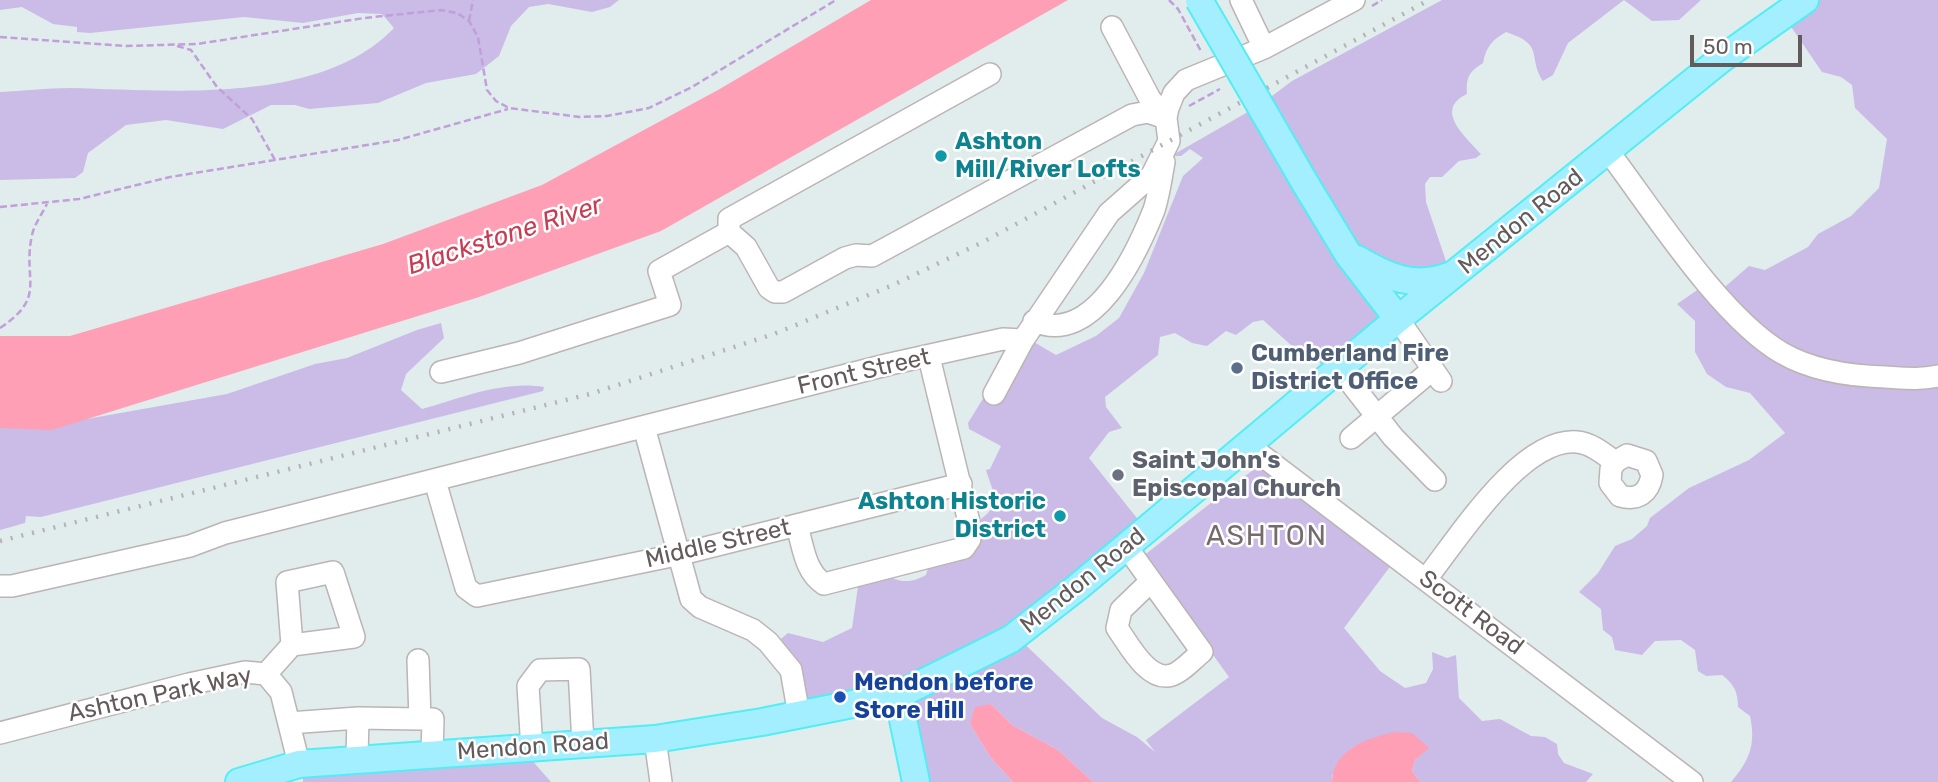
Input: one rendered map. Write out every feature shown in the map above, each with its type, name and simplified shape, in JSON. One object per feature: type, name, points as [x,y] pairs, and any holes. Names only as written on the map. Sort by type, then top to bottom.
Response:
[{"type":"main road","points":[[1199,0],[1349,254],[1398,319]]},
{"type":"main road","name":"Mendon Road","points":[[239,782],[299,764],[358,757],[655,739],[799,715],[898,695],[1011,639],[1126,547],[1398,319],[1737,47],[1805,0]]},
{"type":"main road","points":[[1349,254],[1386,274],[1413,283],[1436,281],[1463,269]]},
{"type":"main road","points":[[898,695],[916,782]]},
{"type":"street","points":[[1241,0],[1264,48]]},
{"type":"street","points":[[1034,321],[1049,327],[1068,326],[1106,297],[1137,249],[1155,207],[1169,141],[1166,118],[1174,93],[1186,80],[1264,48],[1354,0]]},
{"type":"street","points":[[1112,27],[1150,99],[1166,118]]},
{"type":"street","points":[[729,232],[729,219],[990,74]]},
{"type":"street","points":[[729,232],[747,247],[769,288],[775,292],[783,292],[845,258],[856,255],[872,257],[1132,115],[1148,113],[1166,118]]},
{"type":"street","points":[[994,394],[1034,321],[1108,213],[1152,175],[1169,141]]},
{"type":"street","points":[[1608,151],[1710,286],[1745,324],[1781,352],[1838,374],[1902,379],[1938,376]]},
{"type":"street","points":[[441,373],[519,353],[670,305],[659,271],[729,232]]},
{"type":"street","points":[[1352,438],[1376,416],[1437,376],[1398,319]]},
{"type":"street","name":"Front Street","points":[[0,586],[12,586],[190,546],[225,533],[890,364],[1003,339],[1023,340]]},
{"type":"street","points":[[797,526],[814,578],[824,584],[964,548],[970,539],[970,530],[929,357]]},
{"type":"street","points":[[1339,368],[1376,416],[1435,480]]},
{"type":"street","points":[[644,427],[681,554],[691,599],[700,607],[753,630],[791,670],[799,715]]},
{"type":"street","points":[[1426,579],[1479,513],[1521,465],[1535,454],[1553,445],[1578,442],[1597,449],[1615,462]]},
{"type":"street","name":"Scott Road","points":[[1248,445],[1692,782]]},
{"type":"street","name":"Middle Street","points":[[435,481],[462,578],[473,595],[492,594],[681,554],[961,484]]},
{"type":"street","points":[[1126,547],[1151,581]]},
{"type":"street","points":[[266,674],[292,645]]},
{"type":"street","points":[[418,660],[420,719]]},
{"type":"street","points":[[532,748],[528,686],[540,670],[579,669],[583,744]]},
{"type":"street","name":"Ashton Park Way","points":[[0,733],[189,684],[245,672],[266,674],[281,692],[299,764]]},
{"type":"street","points":[[358,718],[358,757]]},
{"type":"street","points":[[289,723],[358,718],[433,719],[432,754]]},
{"type":"street","points":[[655,739],[661,782]]},
{"type":"path","points":[[469,21],[473,0]]},
{"type":"path","points":[[0,37],[83,44],[197,44],[364,18],[442,10],[457,13],[469,21],[478,37],[487,90],[496,101],[509,108],[580,117],[607,117],[649,108],[692,87],[836,0]]},
{"type":"path","points":[[156,45],[191,50],[217,87],[253,119],[275,160]]},
{"type":"path","points":[[1166,118],[1220,89]]},
{"type":"path","points":[[0,207],[79,199],[170,177],[398,140],[509,108]]},
{"type":"path","points":[[0,328],[22,313],[29,297],[32,234],[47,203]]},
{"type":"shaded area","points":[[0,0],[619,0],[610,7],[592,12],[548,4],[529,7],[511,26],[499,56],[476,74],[426,83],[378,103],[309,109],[295,105],[271,105],[223,129],[166,120],[126,125],[88,153],[83,172],[75,178],[0,180],[0,92],[70,88],[196,90],[285,82],[326,71],[363,53],[394,28],[382,14],[358,13],[303,23],[244,17],[90,33],[77,32],[77,27],[53,24],[22,7],[0,10]]},
{"type":"shaded area","points":[[1442,0],[1624,0],[1568,43],[1553,75],[1543,81],[1538,73],[1534,52],[1526,42],[1506,32],[1490,44],[1483,63],[1469,76],[1467,94],[1457,100],[1453,108],[1456,124],[1481,154],[1476,158],[1459,161],[1442,177],[1430,177],[1425,184],[1426,202],[1449,270],[1385,275],[1387,327],[1328,371],[1302,345],[1292,346],[1263,320],[1253,322],[1236,335],[1226,331],[1207,346],[1192,343],[1175,333],[1160,337],[1158,355],[1105,397],[1106,407],[1122,428],[1109,432],[1089,458],[1144,527],[1012,632],[1102,718],[1137,737],[1155,752],[1146,740],[1229,677],[1142,557],[1258,466],[1392,564],[1344,628],[1380,671],[1405,688],[1426,683],[1433,669],[1432,652],[1447,658],[1456,655],[1459,698],[1482,721],[1500,719],[1531,736],[1545,737],[1557,744],[1558,754],[1564,763],[1593,774],[1586,782],[1420,782],[1412,771],[1415,760],[1428,748],[1332,775],[1332,782],[1093,782],[1058,750],[1012,725],[991,704],[970,724],[991,758],[1013,782],[911,782],[902,697],[790,714],[783,672],[770,648],[788,633],[823,642],[852,628],[860,573],[876,569],[901,581],[912,580],[926,575],[931,557],[976,545],[981,536],[981,519],[994,503],[986,470],[990,469],[1001,446],[969,429],[968,423],[1022,335],[1056,355],[1096,336],[1119,318],[1144,273],[1183,176],[1203,158],[1190,149],[1181,156],[1171,156],[1260,105],[1292,81]]},
{"type":"shaded area","points":[[1624,0],[1701,0],[1679,20],[1652,21]]},
{"type":"shaded area","points":[[1798,0],[1938,0],[1938,782],[1731,782],[1747,759],[1752,743],[1750,716],[1738,707],[1732,685],[1722,675],[1706,676],[1698,671],[1695,650],[1681,640],[1655,641],[1642,655],[1615,650],[1612,637],[1603,630],[1601,609],[1579,592],[1598,573],[1615,546],[1632,539],[1647,526],[1650,518],[1689,488],[1749,460],[1785,433],[1750,393],[1726,387],[1707,374],[1695,352],[1695,321],[1677,304],[1709,282],[1719,292],[1749,266],[1765,270],[1808,247],[1818,234],[1851,216],[1879,188],[1887,139],[1855,108],[1852,85],[1841,77],[1822,72],[1781,12]]},
{"type":"shaded area","points":[[441,323],[444,338],[406,374],[401,390],[422,409],[498,388],[529,385],[544,387],[543,391],[41,517],[26,516],[25,523],[0,530],[0,428],[53,425],[227,394],[315,364],[347,358]]},
{"type":"shaded area","points":[[522,749],[551,782],[303,782],[303,769]]},
{"type":"water","name":"Blackstone River","points":[[871,0],[1068,0],[661,231],[479,297],[52,430],[0,428],[0,336],[70,336],[383,244],[542,185],[718,90]]},
{"type":"water","points":[[991,704],[1012,725],[1058,750],[1093,782],[1013,782],[991,758],[970,724],[975,707]]},
{"type":"water","points":[[1395,732],[1412,733],[1429,748],[1415,760],[1412,771],[1420,782],[1332,782],[1338,761],[1345,753],[1363,742]]},
{"type":"railway","points":[[0,541],[590,394],[774,334],[893,285],[983,242],[1429,0]]},
{"type":"place","name":"Ashton Mill/River Lofts","points":[[941,156]]},
{"type":"place","name":"Cumberland Fire District Office","points":[[1237,368]]},
{"type":"place","name":"Saint John's Episcopal Church","points":[[1118,475]]},
{"type":"place","name":"Ashton Historic District","points":[[1060,516]]},
{"type":"place","name":"Mendon before Store Hill","points":[[840,697]]},
{"type":"district","name":"ASHTON","points":[[1267,537]]}]
